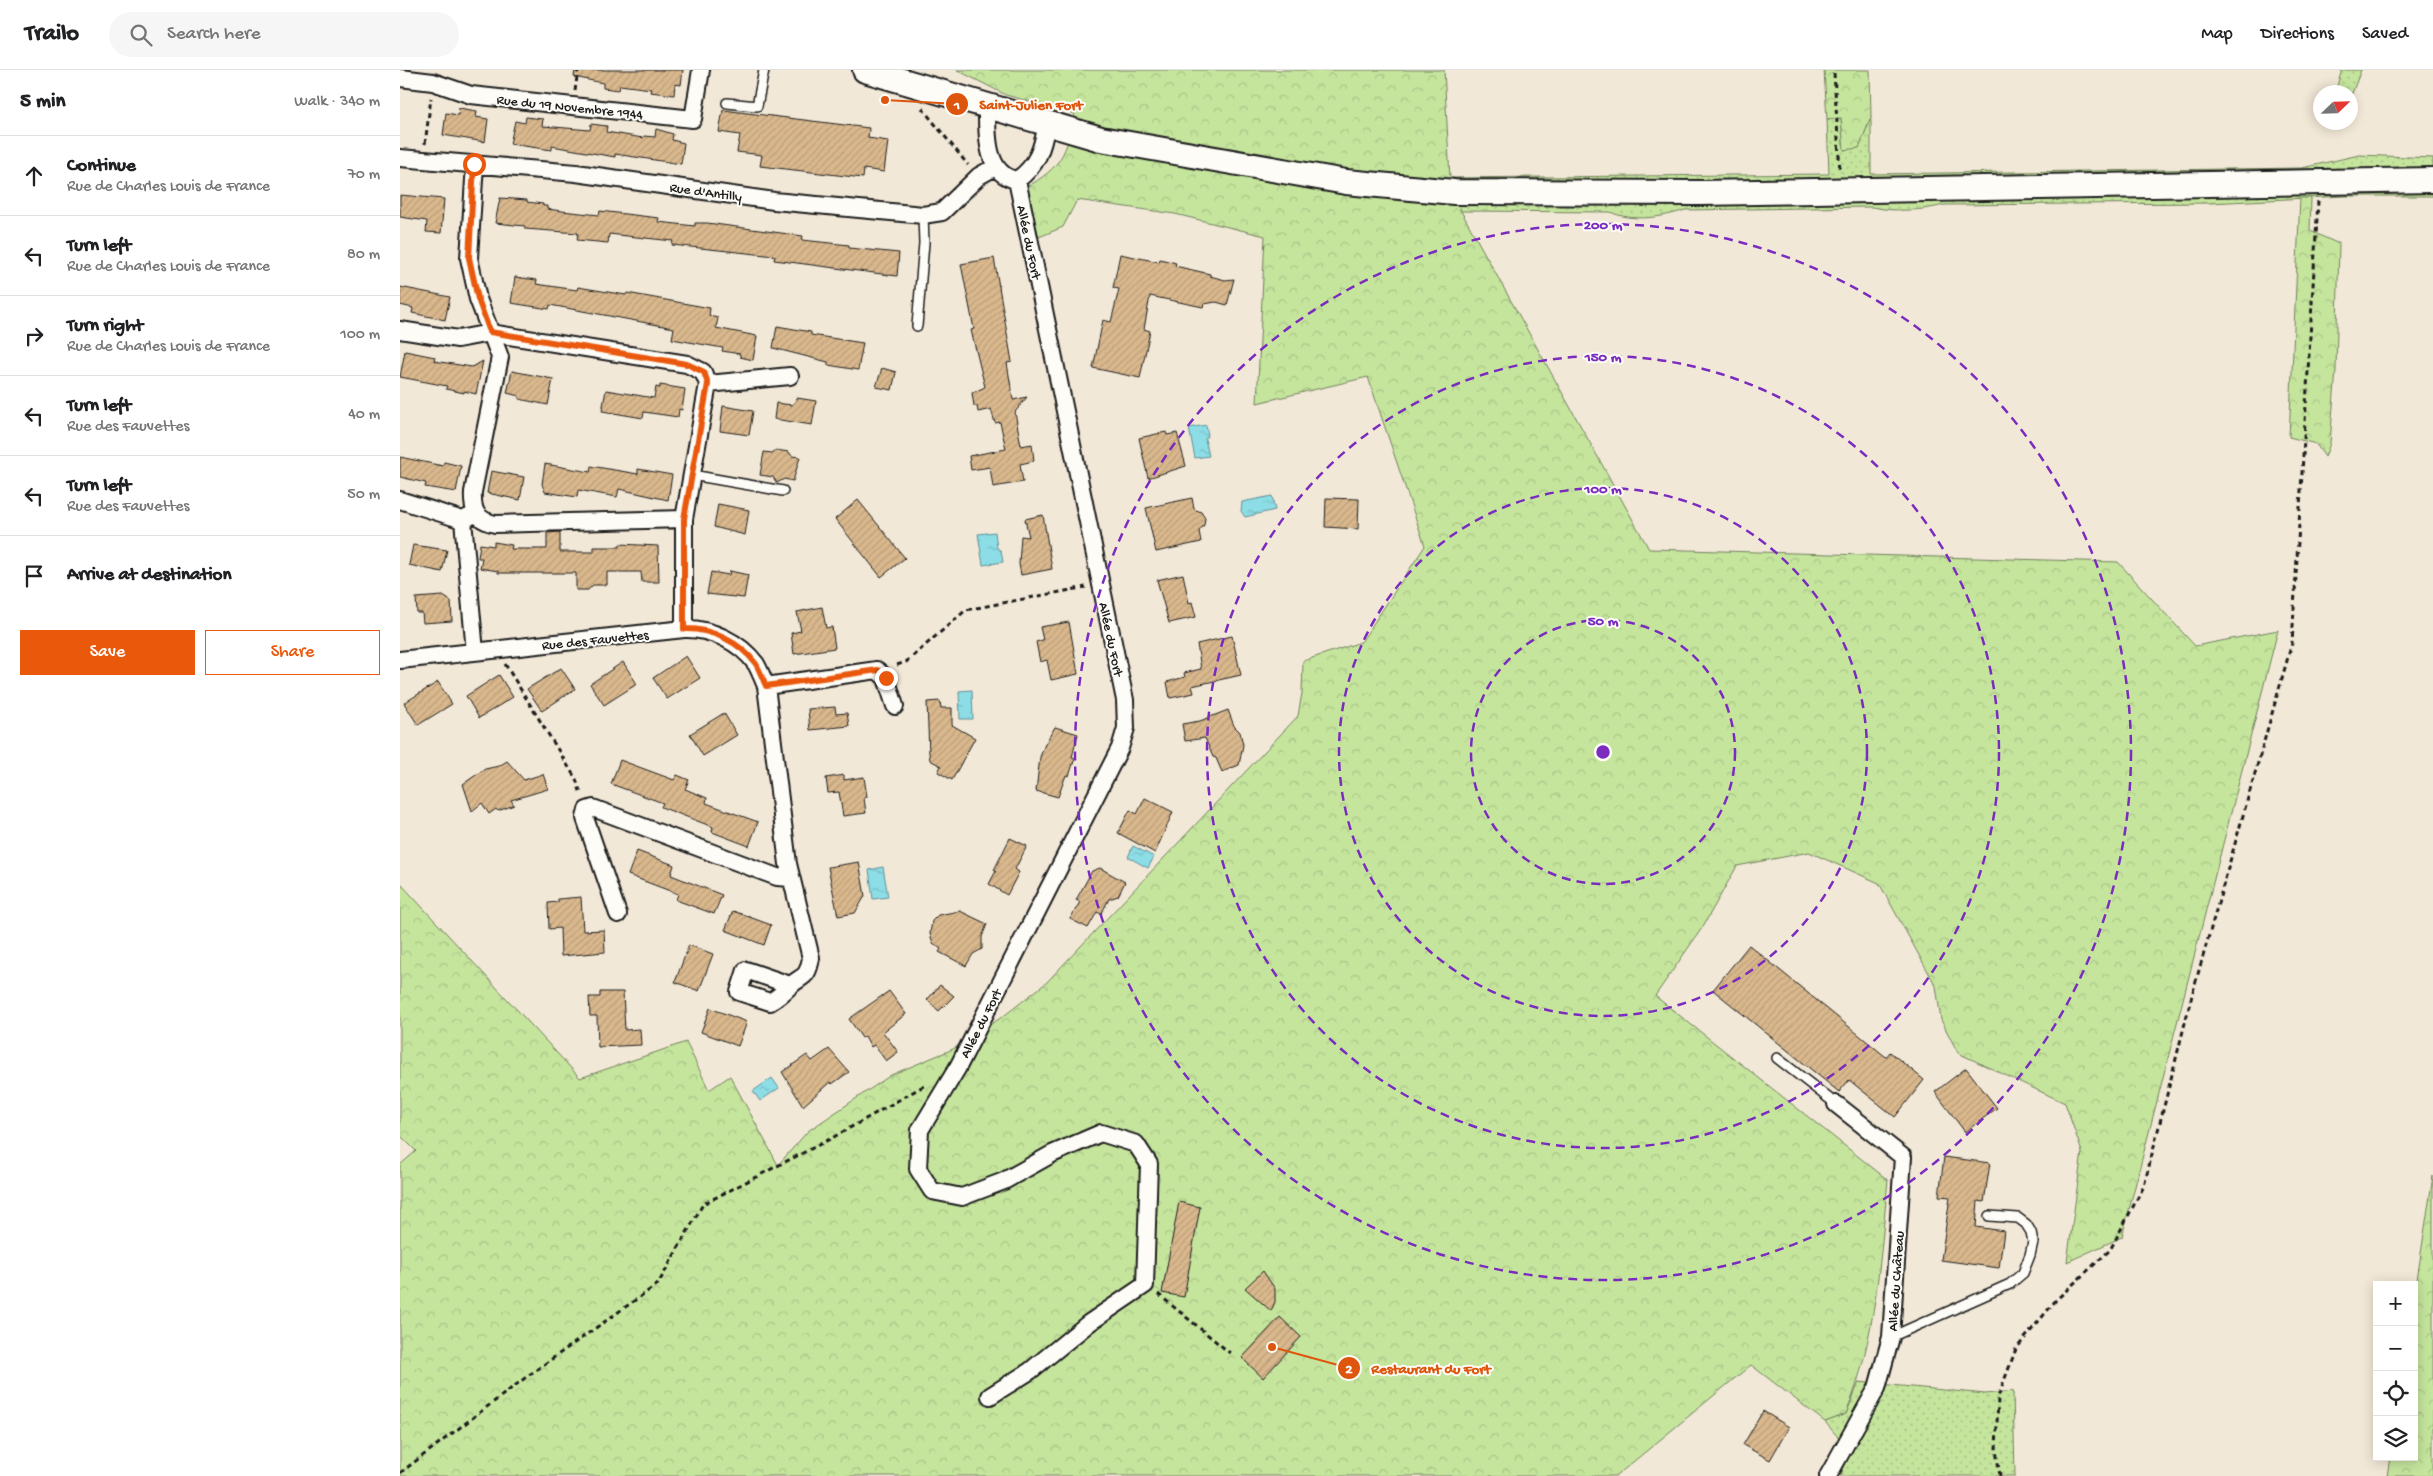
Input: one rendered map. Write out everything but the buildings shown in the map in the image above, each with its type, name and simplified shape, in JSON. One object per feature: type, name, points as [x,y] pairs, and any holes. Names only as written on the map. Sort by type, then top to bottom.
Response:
[{"type":"main road","points":[[865,70],[1102,139],[1346,182],[1454,192],[1586,194],[2433,180]]},
{"type":"street","name":"Rue du 19 Novembre 1944","points":[[400,78],[433,82],[471,95],[693,119],[701,70]]},
{"type":"street","points":[[988,107],[989,149],[995,167],[1008,179],[1017,180],[1031,170],[1042,149],[1047,124]]},
{"type":"street","name":"Rue d'Antilly","points":[[400,158],[576,173],[774,201],[923,215],[942,212],[979,176],[995,167]]},
{"type":"street","points":[[474,164],[469,258],[478,299],[500,357],[469,517],[475,652]]},
{"type":"street","name":"Allée du Fort","points":[[1017,180],[1125,700],[1126,728],[1120,748],[958,1067],[920,1130],[918,1169],[932,1191],[962,1198],[1004,1180],[1052,1154],[1101,1132],[1136,1144],[1149,1164],[1145,1285]]},
{"type":"street","points":[[400,330],[458,339],[490,332],[687,364],[704,372],[708,384],[684,519],[684,629]]},
{"type":"street","points":[[708,384],[790,376]]},
{"type":"street","points":[[400,500],[494,524],[684,519]]},
{"type":"street","name":"Rue des Fauvettes","points":[[400,660],[684,629],[716,634],[738,646],[756,665],[766,686],[791,878],[811,958],[809,970],[800,980],[790,985]]},
{"type":"street","points":[[766,686],[878,670],[886,678],[895,706]]},
{"type":"street","points":[[618,914],[585,818],[587,810],[593,808],[777,877],[791,878]]},
{"type":"street","name":"Allée du Château","points":[[1828,1476],[1877,1388],[1891,1337],[1903,1157],[1836,1104]]},
{"type":"street","points":[[990,1396],[1030,1370],[1089,1323],[1145,1285]]},
{"type":"lane","points":[[727,103],[757,106],[764,70]]},
{"type":"lane","points":[[917,326],[924,243],[923,215]]},
{"type":"lane","points":[[692,475],[783,491]]},
{"type":"lane","points":[[1777,1058],[1836,1104]]},
{"type":"lane","points":[[1891,1337],[2010,1284],[2022,1273],[2033,1242],[2031,1232],[2026,1224],[2018,1218],[1989,1216]]},
{"type":"path","points":[[1834,73],[1843,190]]},
{"type":"path","points":[[423,160],[433,82]]},
{"type":"path","points":[[914,85],[910,95],[979,176]]},
{"type":"path","points":[[2000,1476],[1996,1450],[1998,1396],[2016,1349],[2056,1300],[2110,1250],[2144,1186],[2192,995],[2292,643],[2320,181]]},
{"type":"path","points":[[878,670],[906,662],[966,610],[1101,584]]},
{"type":"path","points":[[503,649],[503,662],[576,779],[587,810]]},
{"type":"path","points":[[400,1473],[529,1375],[658,1284],[703,1204],[832,1138],[958,1067]]},
{"type":"path","points":[[1145,1285],[1230,1353]]},
{"type":"green space","points":[[957,70],[1444,70],[1450,178],[1461,211],[1649,549],[2118,562],[2195,646],[2278,630],[2122,1237],[2067,1262],[2082,1152],[2065,1103],[1958,1053],[1941,1020],[1936,986],[1879,883],[1809,852],[1737,866],[1702,928],[1655,996],[1888,1180],[1879,1269],[1870,1328],[1856,1386],[1846,1414],[1825,1422],[1751,1365],[1616,1476],[400,1476],[400,1165],[416,1151],[400,1135],[400,883],[580,1078],[686,1042],[709,1090],[730,1076],[778,1165],[808,1131],[891,1075],[953,1049],[1005,1015],[1046,983],[1298,716],[1302,693],[1303,661],[1361,642],[1425,546],[1368,377],[1257,403],[1265,236],[1175,214],[1077,200],[1063,227],[1039,237],[1025,188],[1055,166],[1069,139],[1075,114],[1006,95]]},
{"type":"green space","points":[[1824,70],[1870,70],[1871,117],[1859,148],[1844,150],[1841,118],[1827,119]]},
{"type":"green space","points":[[2342,70],[2361,70],[2355,85],[2337,85]]},
{"type":"green space","points":[[1871,117],[1871,174],[2302,168],[2359,155],[2433,158],[2433,196],[2345,196],[2210,203],[1944,205],[1927,209],[1908,210],[1872,207],[1685,210],[1657,217],[1638,218],[1610,212],[1461,211],[1450,178],[1829,174],[1827,119],[1841,118],[1844,150],[1859,147]]},
{"type":"green space","points":[[2300,198],[2311,198],[2310,231],[2339,244],[2336,370],[2330,443],[2325,457],[2316,444],[2289,437]]},
{"type":"green space","points":[[2433,1176],[2433,1476],[2387,1476],[2389,1461],[2418,1461],[2417,1281]]},
{"type":"green space","points":[[1859,1382],[1986,1394],[2013,1391],[2015,1476],[1840,1476],[1851,1452],[1825,1422],[1846,1414]]},
{"type":"water","points":[[1206,425],[1208,435],[1205,439],[1209,456],[1195,458],[1189,428]]},
{"type":"water","points":[[1272,496],[1275,510],[1245,517],[1241,511],[1242,502]]},
{"type":"water","points":[[995,532],[997,548],[1001,551],[1003,562],[983,565],[978,534]]},
{"type":"water","points":[[972,690],[973,719],[960,719],[959,691]]},
{"type":"water","points":[[1133,846],[1154,857],[1148,868],[1128,857]]},
{"type":"water","points":[[883,867],[888,897],[873,899],[869,870]]},
{"type":"water","points":[[772,1078],[779,1088],[760,1101],[753,1091]]},
{"type":"place","name":"Saint-Julien Fort","points":[[885,100]]},
{"type":"place","name":"Restaurant du Fort","points":[[1272,1347]]},
{"type":"route","points":[[474,164],[469,258],[478,299],[490,332],[687,364],[704,372],[708,384],[682,533],[684,629],[694,628],[716,634],[738,646],[756,665],[766,686],[878,670],[886,678]]}]
